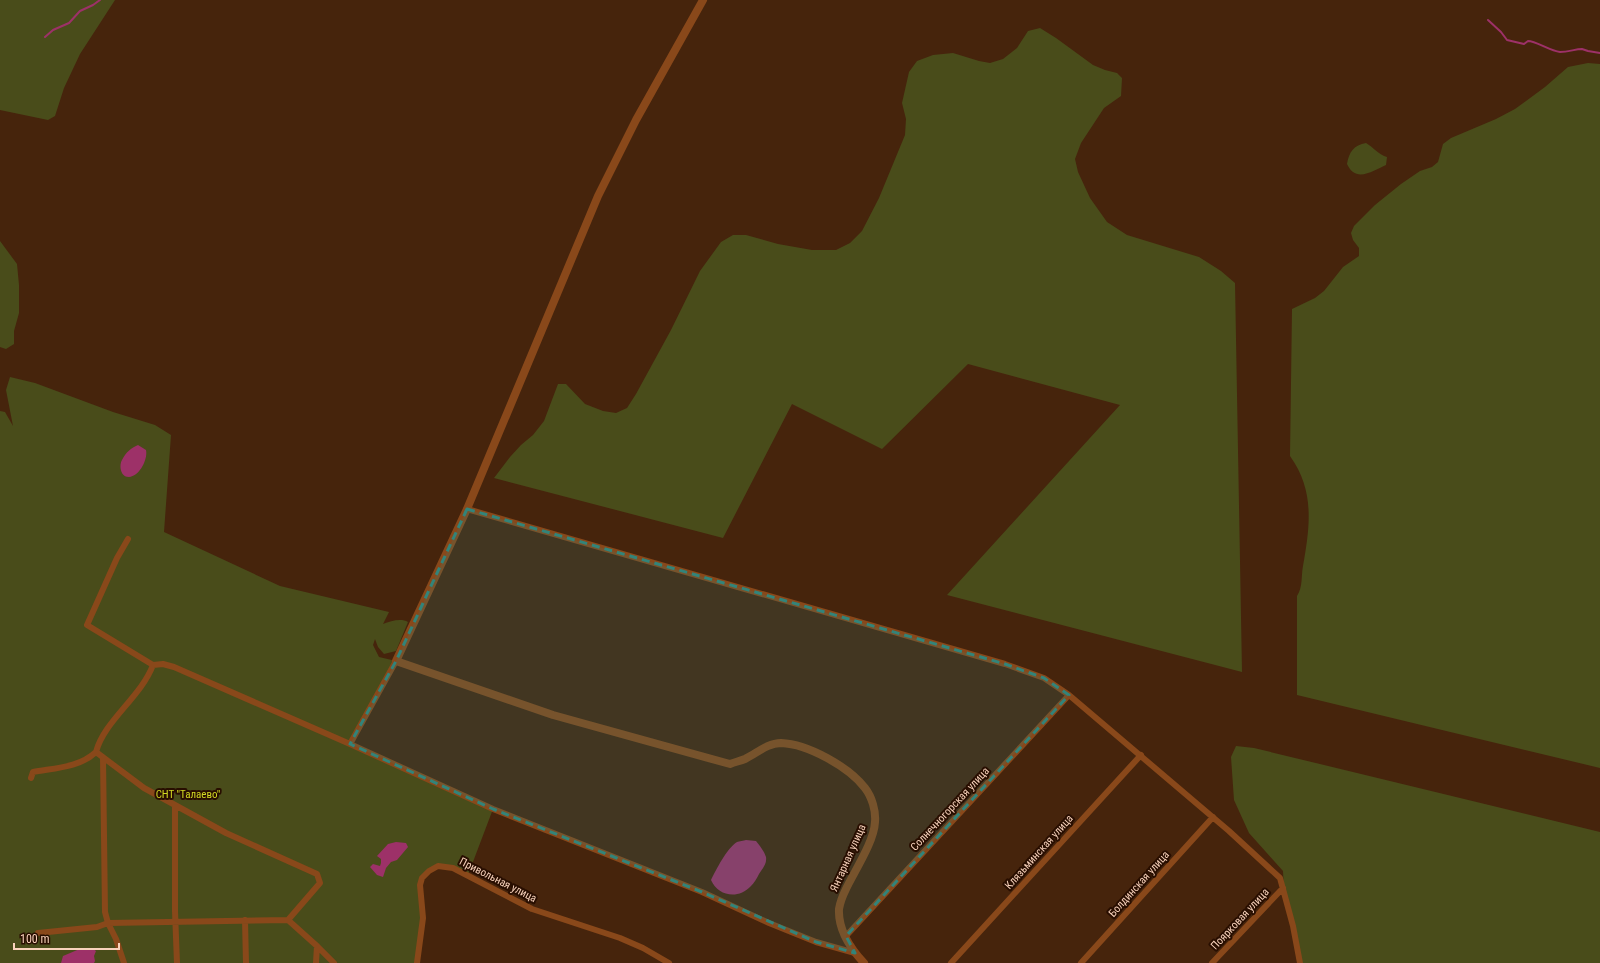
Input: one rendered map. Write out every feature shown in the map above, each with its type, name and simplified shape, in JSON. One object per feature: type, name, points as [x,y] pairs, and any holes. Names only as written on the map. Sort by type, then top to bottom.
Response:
[{"type":"street","points":[[350,744],[396,661],[467,509],[598,196],[636,120],[703,0]]},
{"type":"street","points":[[467,509],[1005,664],[1044,678],[1069,695],[1141,755],[1280,878],[1298,948],[1300,963]]},
{"type":"street","points":[[128,539],[117,558],[87,625],[153,665],[163,664],[174,667],[350,744],[493,809],[702,892],[769,923],[810,939],[855,953]]},
{"type":"street","name":"Янтарная улица","points":[[396,661],[553,715],[730,764],[746,759],[760,750],[780,743],[796,746],[810,751],[842,767],[866,788],[874,804],[875,822],[872,838],[846,888],[839,909],[841,922],[846,936],[855,953],[864,963]]},
{"type":"street","points":[[31,778],[33,772],[72,765],[92,756],[96,752],[101,738],[135,696],[147,678],[153,665]]},
{"type":"street","name":"Солнечногорская улица","points":[[846,936],[1069,695]]},
{"type":"street","points":[[96,752],[144,788],[226,833],[317,874],[320,883],[288,920]]},
{"type":"street","name":"Клязьминская улица","points":[[952,963],[1141,755]]},
{"type":"street","points":[[103,758],[106,912],[108,923],[116,939],[124,963]]},
{"type":"street","points":[[175,805],[175,911],[177,963]]},
{"type":"street","name":"Болдинская улица","points":[[1081,963],[1213,818]]},
{"type":"street","name":"Привольная улица","points":[[417,963],[423,918],[420,885],[422,878],[429,871],[438,866],[453,868],[532,909],[620,938],[643,948],[668,963]]},
{"type":"street","name":"Поярковая улица","points":[[1212,963],[1283,888]]},
{"type":"street","points":[[245,920],[246,963]]},
{"type":"street","points":[[38,933],[97,927],[108,923],[288,920],[334,963]]},
{"type":"street","points":[[316,963],[317,946]]},
{"type":"highlighted area","points":[[467,509],[1005,664],[1044,678],[1069,695],[846,936],[855,953],[816,942],[702,892],[493,809],[350,744],[396,661]]},
{"type":"green space","points":[[0,0],[115,0],[80,54],[64,88],[55,116],[48,120],[0,110]]},
{"type":"green space","points":[[1040,28],[1093,65],[1117,73],[1122,78],[1121,96],[1104,108],[1081,143],[1075,159],[1078,172],[1090,198],[1107,222],[1127,235],[1199,257],[1221,271],[1235,283],[1242,672],[947,595],[1120,405],[968,364],[882,449],[792,404],[723,538],[494,478],[510,457],[533,435],[544,421],[558,384],[566,384],[585,404],[603,411],[616,413],[627,408],[671,330],[700,271],[721,242],[733,235],[746,235],[778,244],[812,250],[836,250],[850,243],[862,231],[879,198],[905,135],[906,119],[902,103],[909,72],[917,61],[933,55],[953,53],[990,63],[1003,59],[1017,48],[1028,31]]},
{"type":"green space","points":[[1588,63],[1600,64],[1600,768],[1297,695],[1297,596],[1301,585],[1309,523],[1307,496],[1304,482],[1290,456],[1292,309],[1315,298],[1324,291],[1343,267],[1359,256],[1359,248],[1353,240],[1351,233],[1354,226],[1375,205],[1401,184],[1420,171],[1432,167],[1438,162],[1443,144],[1451,138],[1496,119],[1515,109],[1545,87],[1568,67]]},
{"type":"green space","points":[[1366,143],[1381,155],[1387,157],[1386,165],[1370,173],[1357,174],[1352,171],[1347,164],[1348,160],[1355,147]]},
{"type":"green space","points":[[0,241],[17,264],[19,285],[19,313],[14,331],[14,344],[6,349],[0,347]]},
{"type":"green space","name":"СНТ \"Талаево\"","points":[[10,377],[35,383],[113,412],[155,425],[171,435],[164,532],[280,586],[389,612],[383,624],[399,620],[408,622],[396,651],[384,654],[378,647],[375,639],[373,645],[379,657],[396,661],[350,744],[493,809],[468,875],[438,866],[422,878],[423,910],[417,963],[0,963],[0,411],[5,412],[13,426],[6,390]]},
{"type":"green space","points":[[1236,746],[1254,748],[1600,832],[1600,963],[1299,963],[1284,889],[1283,871],[1249,833],[1234,800],[1231,757]]},
{"type":"shaded area","points":[[138,445],[146,450],[146,458],[137,474],[129,477],[126,476],[122,473],[121,462],[131,449]]},
{"type":"shaded area","points":[[746,840],[756,841],[766,857],[765,864],[754,882],[746,890],[734,894],[723,893],[718,890],[711,880],[729,849],[737,842]]},
{"type":"shaded area","points":[[396,842],[406,843],[408,847],[397,860],[391,862],[386,868],[383,877],[377,875],[370,867],[373,864],[380,866],[381,859],[377,856],[388,844]]},
{"type":"shaded area","points":[[82,948],[92,948],[96,951],[94,963],[61,963],[63,956]]},
{"type":"waterway","points":[[45,37],[53,30],[69,23],[80,11],[100,0]]},
{"type":"waterway","points":[[1488,20],[1507,40],[1524,44],[1531,41],[1560,52],[1582,49],[1600,53]]}]
